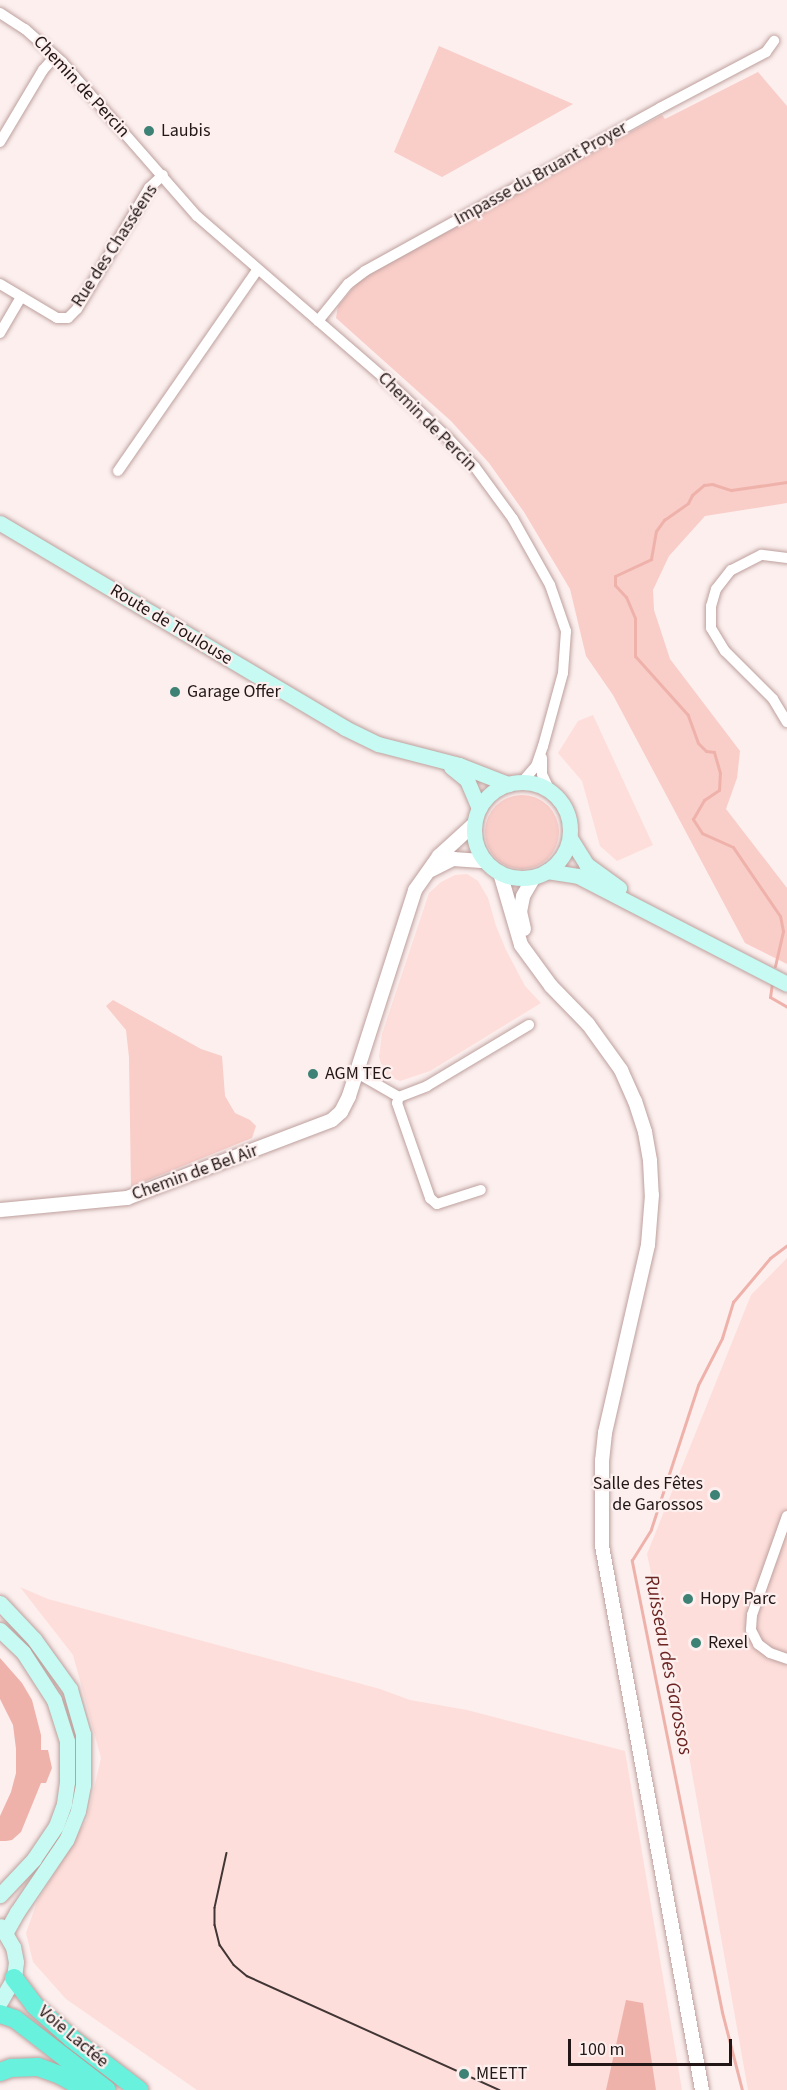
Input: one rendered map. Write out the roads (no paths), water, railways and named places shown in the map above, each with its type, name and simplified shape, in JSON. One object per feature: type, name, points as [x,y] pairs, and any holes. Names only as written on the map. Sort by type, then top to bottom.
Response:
[{"type":"highway","name":"Voie Lactée","points":[[14,1978],[35,2006],[71,2038],[139,2090]]},
{"type":"highway","name":"Voie Lactée","points":[[0,2014],[15,2019],[107,2090]]},
{"type":"highway","points":[[0,2072],[11,2068],[38,2067],[60,2075],[86,2090]]},
{"type":"main road","name":"Route de Toulouse","points":[[0,523],[345,728],[378,744],[444,763],[459,765],[515,783]]},
{"type":"main road","name":"Route de Toulouse","points":[[444,763],[467,780],[479,808]]},
{"type":"main road","points":[[540,874],[562,857],[570,838],[569,820],[562,804],[550,791],[537,784],[515,783],[491,793],[479,808],[474,824],[476,843],[485,861],[500,873],[516,878],[540,874],[578,876],[650,911],[710,946],[786,983]]},
{"type":"main road","points":[[570,838],[586,864],[650,911]]},
{"type":"main road","points":[[0,1603],[34,1639],[70,1689],[83,1734],[83,1785],[78,1811],[66,1840],[3,1929],[13,1947],[16,1962],[14,1978],[0,2002]]},
{"type":"main road","points":[[0,1630],[23,1652],[54,1700],[68,1751],[68,1782],[56,1827],[34,1859],[0,1895]]},
{"type":"street","name":"Chemin de Percin","points":[[0,13],[25,29],[55,56],[197,216],[427,417],[475,467],[513,519],[542,567],[563,616],[566,641],[562,674],[536,766],[515,783]]},
{"type":"street","name":"Impasse du Bruant Proyer","points":[[318,321],[348,284],[365,271],[766,52],[774,41]]},
{"type":"street","points":[[0,142],[43,70],[55,56]]},
{"type":"street","name":"Rue des Chasséens","points":[[21,297],[57,318],[68,318],[77,309],[149,188],[163,176]]},
{"type":"street","points":[[118,471],[257,270]]},
{"type":"street","points":[[0,285],[21,297],[0,333]]},
{"type":"street","points":[[787,558],[761,555],[731,570],[716,589],[711,606],[711,628],[725,651],[773,699],[787,722]]},
{"type":"street","name":"Chemin de Percin","points":[[543,746],[542,774],[550,791]]},
{"type":"street","name":"Chemin de Bel Air","points":[[0,1210],[127,1198],[322,1126],[341,1112],[357,1073],[415,890],[439,856],[474,824]]},
{"type":"street","points":[[429,870],[453,859],[485,861]]},
{"type":"street","points":[[500,873],[521,945],[550,986],[588,1024],[621,1070],[635,1101],[645,1132],[650,1161],[652,1195],[648,1245],[605,1433],[602,1460],[602,1546],[702,2090]]},
{"type":"street","points":[[535,965],[520,912],[523,896],[540,874]]},
{"type":"street","points":[[481,1190],[437,1204],[430,1198],[396,1103],[399,1097],[427,1086],[529,1025]]},
{"type":"street","points":[[357,1073],[399,1097]]},
{"type":"street","points":[[787,1516],[752,1615],[751,1630],[758,1644],[770,1653],[787,1659]]},
{"type":"waterway","name":"Ruisseau des Garossos","points":[[775,966],[783,931],[780,916],[733,847],[702,833],[693,819],[704,800],[719,790],[720,773],[714,752],[706,751],[698,743],[688,715],[635,656],[635,618],[626,597],[615,585],[615,576],[651,559],[656,531],[664,520],[688,503],[692,495],[704,485],[712,484],[731,490],[787,482]]},
{"type":"waterway","name":"Ruisseau des Garossos","points":[[772,983],[770,997],[787,1007]]},
{"type":"waterway","name":"Ruisseau des Garossos","points":[[742,2090],[722,2012],[632,1560],[651,1529],[698,1385],[722,1338],[733,1302],[770,1258],[787,1245]]},
{"type":"tram line","points":[[227,1853],[215,1908],[215,1925],[220,1945],[234,1965],[247,1976],[499,2090]]},
{"type":"place","name":"Laubis","points":[[149,131]]},
{"type":"place","name":"Garage Offer","points":[[175,692]]},
{"type":"place","name":"AGM TEC","points":[[313,1074]]},
{"type":"place","name":"Salle des Fêtes de Garossos","points":[[715,1495]]},
{"type":"place","name":"Hopy Parc","points":[[688,1599]]},
{"type":"place","name":"Rexel","points":[[696,1643]]},
{"type":"place","name":"MEETT","points":[[464,2074]]}]
